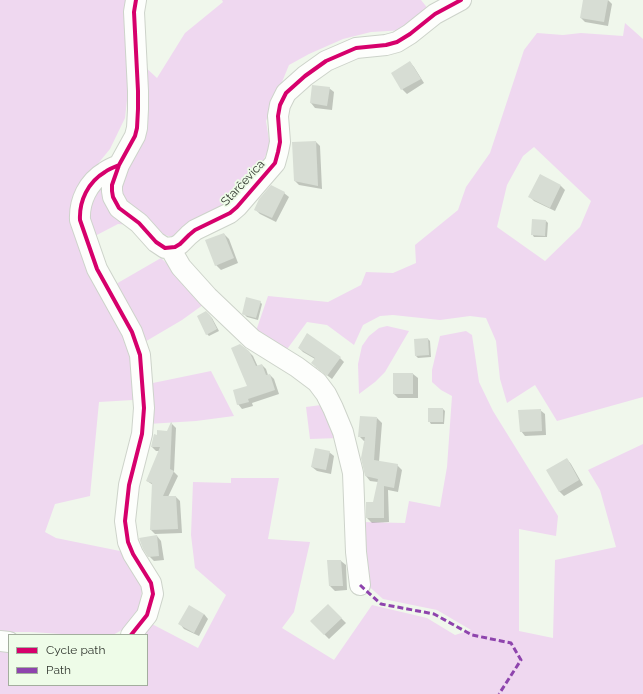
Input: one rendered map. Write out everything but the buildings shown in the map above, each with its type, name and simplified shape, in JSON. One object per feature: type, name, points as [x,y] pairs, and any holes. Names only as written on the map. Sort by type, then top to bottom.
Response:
[{"type":"street","points":[[136,0],[134,12],[138,109],[137,128],[135,136],[119,165],[112,185],[115,202],[119,208],[139,223],[156,242],[162,247],[170,248],[181,267],[208,297],[252,338],[317,382],[326,394],[343,432],[353,473],[356,552],[360,585]]},
{"type":"street","name":"Starčevica","points":[[170,248],[180,244],[195,230],[230,213],[275,164],[280,142],[278,116],[280,105],[286,93],[305,76],[326,61],[356,48],[386,45],[397,42],[410,34],[435,14],[462,0]]},
{"type":"street","points":[[119,165],[104,172],[88,188],[81,202],[80,220],[97,270],[132,332],[140,355],[144,408],[142,434],[129,485],[125,521],[128,542],[133,554],[151,583],[153,594],[147,615],[132,634]]},
{"type":"shaded area","points":[[0,0],[126,0],[124,28],[129,82],[125,118],[110,149],[82,183],[76,200],[133,363],[133,400],[99,402],[90,496],[55,504],[45,532],[56,538],[120,551],[139,580],[142,591],[140,604],[136,617],[127,627],[115,634],[0,632]]},
{"type":"shaded area","points":[[222,0],[421,0],[429,10],[405,30],[371,32],[343,39],[309,54],[289,65],[266,121],[270,146],[264,159],[246,186],[230,204],[172,237],[158,233],[123,202],[120,186],[125,179],[141,134],[143,65],[157,78],[185,33],[223,2]]},
{"type":"shaded area","points":[[625,23],[643,39],[643,397],[557,421],[535,385],[507,403],[500,379],[496,341],[486,318],[470,316],[440,320],[393,315],[380,316],[363,325],[354,345],[327,325],[307,322],[285,352],[255,334],[268,296],[328,302],[361,285],[366,272],[393,273],[416,263],[415,245],[458,210],[466,187],[490,153],[524,50],[537,33],[563,35],[581,33],[623,36]],"holes":[[[534,147],[591,201],[580,227],[545,261],[497,227],[507,185],[523,156]]]},
{"type":"shaded area","points":[[102,183],[131,225],[118,224],[93,237],[86,216],[88,204]]},
{"type":"shaded area","points":[[161,258],[207,302],[182,320],[143,343],[116,284]]},
{"type":"shaded area","points":[[387,326],[409,331],[385,372],[359,394],[358,364],[362,346],[369,336],[379,328]]},
{"type":"shaded area","points":[[466,331],[472,335],[479,382],[493,411],[558,516],[556,536],[519,529],[519,631],[553,638],[555,560],[616,547],[600,490],[588,470],[643,444],[643,694],[0,694],[0,647],[8,648],[8,686],[148,686],[148,634],[140,634],[150,623],[198,648],[226,595],[195,568],[191,535],[193,482],[231,483],[231,478],[279,478],[268,539],[310,542],[294,612],[282,628],[334,660],[372,605],[427,618],[455,635],[471,630],[437,610],[383,599],[364,582],[361,522],[405,523],[409,501],[440,507],[447,467],[452,396],[441,390],[432,382],[432,370],[440,336]]},
{"type":"shaded area","points":[[211,371],[234,416],[196,421],[148,424],[148,384]]},
{"type":"shaded area","points":[[321,405],[339,438],[310,439],[306,407]]},
{"type":"marked path","points":[[360,585],[381,604],[434,614],[472,635],[511,643],[521,660],[499,694]]},
{"type":"cycle path","points":[[136,0],[134,12],[138,91],[137,128],[135,136],[119,165],[112,185],[112,191],[113,197],[119,208],[139,223],[156,242],[165,248],[175,247],[195,230],[230,213],[275,163],[280,142],[278,116],[280,105],[286,93],[305,76],[326,61],[356,48],[386,45],[397,42],[410,34],[435,14],[461,0]]},
{"type":"cycle path","points":[[119,165],[99,176],[89,187],[81,206],[80,220],[97,269],[132,332],[140,355],[144,408],[142,434],[129,485],[125,521],[128,542],[133,554],[151,583],[153,594],[147,615],[132,634]]}]
